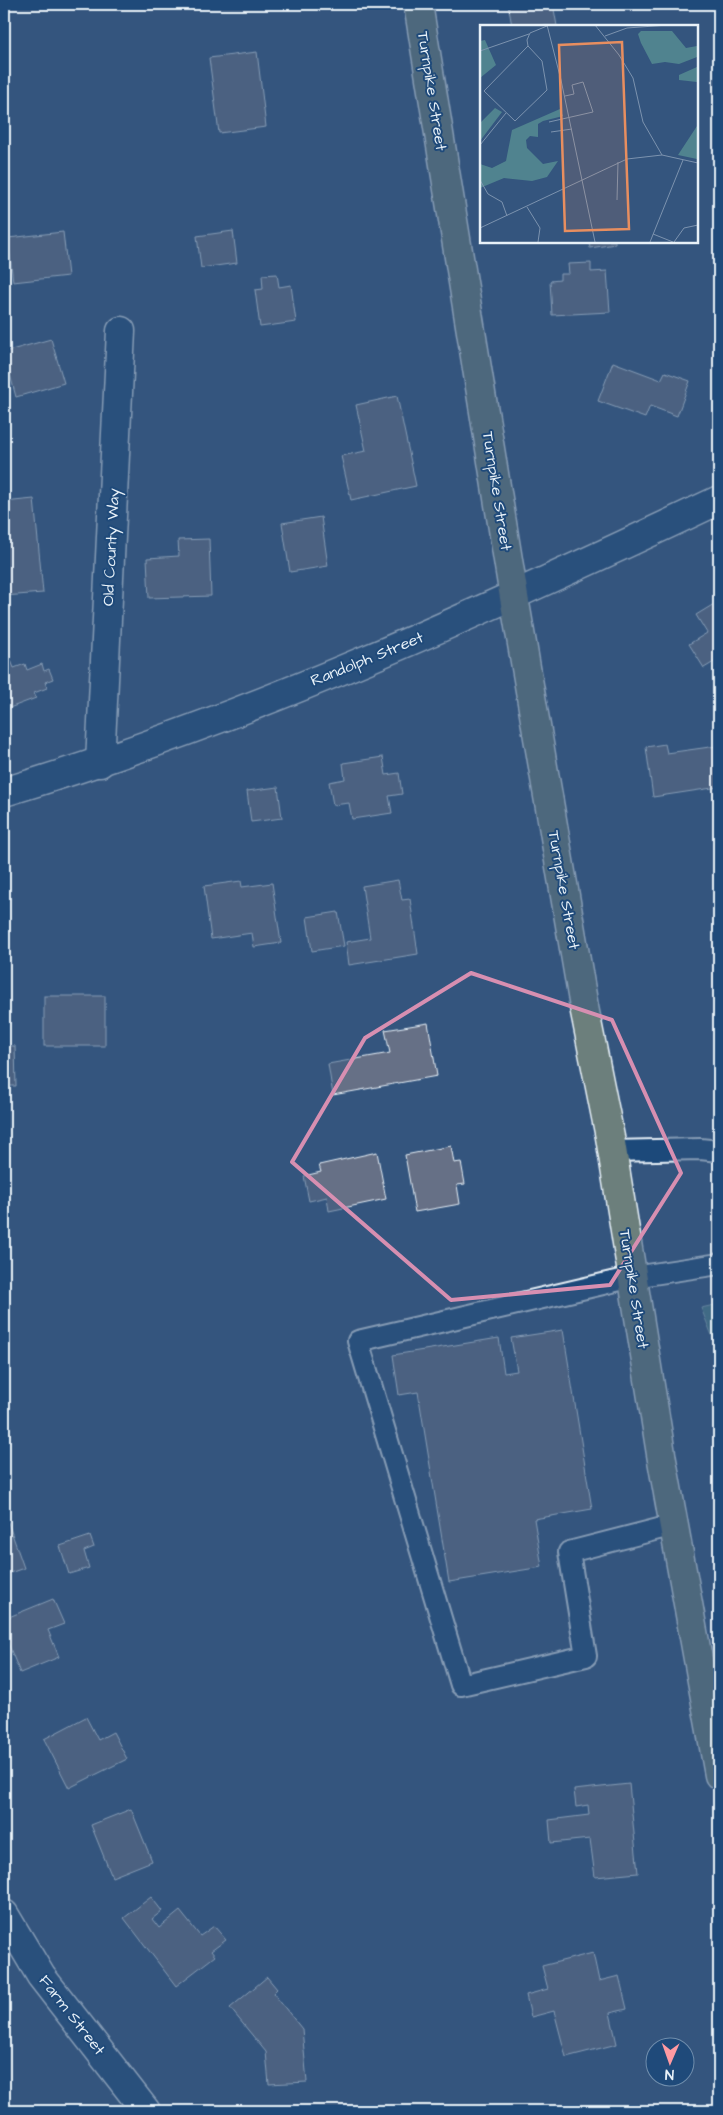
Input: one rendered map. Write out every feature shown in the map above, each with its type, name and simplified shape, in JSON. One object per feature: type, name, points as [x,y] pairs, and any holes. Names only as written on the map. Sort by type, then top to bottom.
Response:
[{"type":"main road","name":"Turnpike Street","points":[[418,4],[514,597],[582,997],[612,1151],[674,1525],[719,1775]]},
{"type":"main road","name":"Old County Way","points":[[100,763],[121,331]]},
{"type":"main road","name":"Randolph Street","points":[[4,792],[100,763],[196,728],[420,638],[514,597],[719,500]]},
{"type":"main road","name":"Farm Street","points":[[4,1914],[41,1976],[146,2111]]},
{"type":"lane","points":[[612,1151],[700,1150],[719,1152]]},
{"type":"lane","points":[[674,1525],[569,1552],[586,1656],[461,1685],[358,1341],[633,1277],[719,1264]]},
{"type":"highlighted area","points":[[471,973],[612,1020],[681,1173],[610,1285],[451,1300],[292,1162],[365,1038]]},
{"type":"green space","points":[[719,1304],[719,1353],[701,1308]]},
{"type":"building","points":[[508,4],[553,4],[557,25],[512,25]]},
{"type":"building","points":[[257,52],[266,127],[219,133],[209,58]]},
{"type":"building","points":[[233,231],[237,263],[201,268],[197,236]]},
{"type":"building","points":[[63,232],[68,276],[13,282],[8,238]]},
{"type":"building","points":[[589,242],[615,242],[615,244],[590,248]]},
{"type":"building","points":[[591,263],[591,272],[607,271],[610,312],[552,315],[550,281],[560,280],[560,274],[569,274],[568,264]]},
{"type":"building","points":[[277,274],[279,287],[291,285],[296,322],[260,327],[255,290],[263,289],[262,275]]},
{"type":"building","points":[[51,339],[64,383],[16,397],[4,352]]},
{"type":"building","points":[[613,362],[661,380],[665,372],[690,381],[677,416],[650,406],[645,418],[598,401]]},
{"type":"building","points":[[397,396],[416,486],[351,500],[341,456],[366,451],[356,405]]},
{"type":"building","points":[[34,499],[43,593],[4,596],[4,502]]},
{"type":"building","points":[[321,517],[328,566],[290,572],[282,523]]},
{"type":"building","points":[[209,539],[211,596],[149,598],[147,558],[179,556],[178,540]]},
{"type":"building","points":[[719,601],[719,659],[704,668],[689,644],[707,633],[696,615]]},
{"type":"building","points":[[4,648],[6,648],[14,668],[25,664],[27,670],[42,664],[44,671],[49,669],[53,679],[45,682],[47,688],[34,693],[36,698],[4,710]]},
{"type":"building","points":[[665,744],[667,753],[717,746],[719,755],[719,787],[653,797],[646,747]]},
{"type":"building","points":[[383,757],[386,775],[399,773],[402,794],[389,796],[392,813],[352,819],[349,803],[333,805],[329,782],[345,779],[343,763]]},
{"type":"building","points":[[278,787],[282,818],[251,822],[247,791]]},
{"type":"building","points":[[398,880],[402,900],[410,899],[418,954],[349,965],[346,942],[370,938],[362,886]]},
{"type":"building","points":[[241,881],[242,887],[272,883],[281,943],[254,947],[252,933],[211,939],[204,886]]},
{"type":"building","points":[[338,912],[344,946],[312,951],[307,917]]},
{"type":"building","points":[[44,996],[105,996],[105,1046],[44,1046]]},
{"type":"building","points":[[428,1023],[437,1076],[333,1095],[328,1064],[390,1053],[385,1030]]},
{"type":"building","points":[[4,1046],[15,1046],[16,1086],[4,1086]]},
{"type":"building","points":[[451,1146],[454,1163],[461,1162],[465,1184],[457,1185],[460,1204],[415,1212],[405,1155]]},
{"type":"building","points":[[377,1152],[386,1199],[329,1211],[327,1197],[309,1201],[304,1176],[321,1172],[319,1165]]},
{"type":"building","points":[[563,1330],[592,1509],[534,1519],[542,1567],[449,1582],[418,1392],[399,1395],[393,1355],[499,1338],[504,1373],[517,1371],[511,1338]]},
{"type":"building","points":[[4,1511],[24,1568],[4,1575]]},
{"type":"building","points":[[90,1536],[94,1547],[84,1551],[89,1568],[69,1574],[60,1546]]},
{"type":"building","points":[[53,1599],[64,1624],[48,1630],[59,1657],[20,1673],[4,1633],[4,1619]]},
{"type":"building","points":[[86,1717],[98,1740],[113,1732],[127,1759],[69,1788],[44,1739]]},
{"type":"building","points":[[629,1784],[638,1873],[595,1877],[590,1839],[551,1843],[549,1820],[589,1815],[588,1805],[576,1807],[574,1790]]},
{"type":"building","points":[[131,1809],[152,1861],[112,1877],[91,1825]]},
{"type":"building","points":[[151,1897],[162,1911],[152,1919],[159,1928],[180,1911],[200,1936],[214,1926],[226,1940],[211,1951],[215,1956],[176,1986],[124,1918]]},
{"type":"building","points":[[593,1953],[599,1981],[619,1976],[627,2009],[610,2013],[617,2044],[566,2057],[554,2011],[531,2017],[526,1995],[548,1989],[542,1966]]},
{"type":"building","points":[[267,1977],[277,1989],[273,1993],[302,2029],[307,2082],[269,2084],[266,2052],[230,2008]]}]
